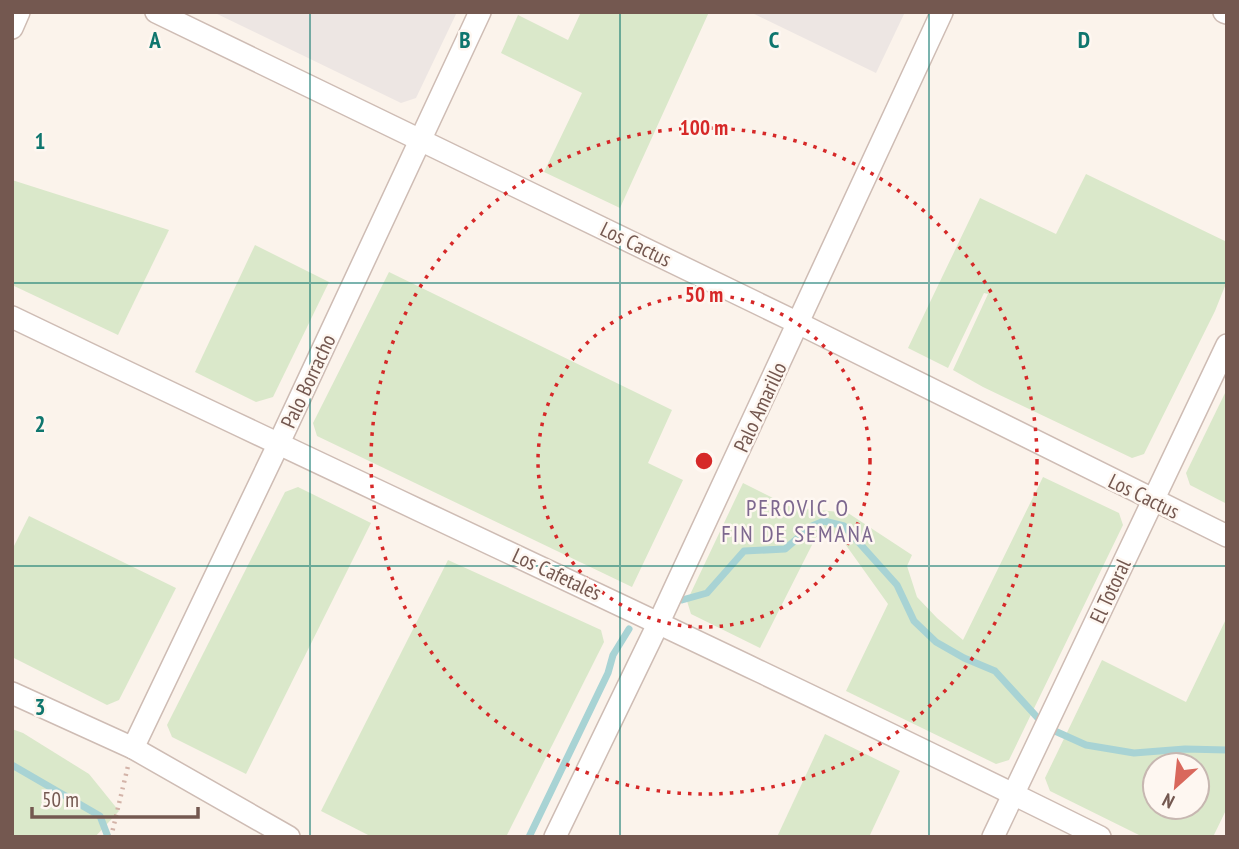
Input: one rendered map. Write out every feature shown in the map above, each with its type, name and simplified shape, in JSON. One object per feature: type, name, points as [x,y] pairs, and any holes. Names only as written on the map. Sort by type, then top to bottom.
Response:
[{"type":"street","points":[[12,28],[19,12]]},
{"type":"street","name":"Los Cactus","points":[[156,12],[799,323],[1227,536]]},
{"type":"street","name":"Palo Borracho","points":[[133,748],[480,12]]},
{"type":"street","name":"Palo Amarillo","points":[[555,837],[659,622],[942,12]]},
{"type":"street","name":"Los Cafetales","points":[[12,317],[278,445],[659,622],[1100,837]]},
{"type":"street","name":"El Totoral","points":[[993,837],[1227,345]]},
{"type":"street","points":[[12,693],[133,748],[289,837]]},
{"type":"path","points":[[110,837],[133,748]]},
{"type":"shaded area","points":[[213,12],[457,12],[416,98],[401,103]]},
{"type":"shaded area","points":[[750,12],[905,12],[876,73]]},
{"type":"green space","points":[[581,12],[709,12],[620,208],[544,172],[582,93],[501,53],[518,15],[568,40]]},
{"type":"green space","points":[[1086,174],[1227,242],[1227,281],[1215,311],[1144,454],[1132,458],[953,370],[988,294],[984,293],[948,368],[908,348],[980,198],[1056,234]]},
{"type":"green space","points":[[12,180],[169,230],[118,335],[12,285]]},
{"type":"green space","points":[[255,245],[329,282],[273,397],[256,402],[195,372]]},
{"type":"green space","points":[[389,272],[672,410],[648,463],[683,480],[632,587],[317,436],[313,423]]},
{"type":"green space","points":[[1227,389],[1227,504],[1190,485],[1186,473]]},
{"type":"green space","points":[[1043,477],[1119,513],[1123,525],[1009,760],[996,764],[846,691],[888,604],[843,541],[816,537],[760,648],[691,614],[687,601],[743,483],[791,507],[848,513],[912,555],[907,566],[917,597],[963,640]]},
{"type":"green space","points":[[298,487],[371,523],[246,774],[172,737],[167,725],[285,492]]},
{"type":"green space","points":[[29,516],[176,588],[119,700],[107,705],[12,657],[12,550]]},
{"type":"green space","points":[[448,560],[601,630],[604,642],[506,837],[372,837],[321,811]]},
{"type":"green space","points":[[1227,617],[1227,808],[1213,837],[1143,837],[1050,791],[1045,778],[1102,660],[1186,702]]},
{"type":"green space","points":[[12,729],[89,774],[119,811],[95,837],[12,837]]},
{"type":"green space","points":[[825,734],[900,771],[869,837],[777,837]]},
{"type":"waterway","points":[[682,600],[707,593],[744,551],[785,549],[812,526],[824,521],[844,526],[897,585],[914,621],[936,642],[995,671],[1046,727],[1086,745],[1134,753],[1185,749],[1227,750]]},
{"type":"waterway","points":[[529,837],[608,673],[613,655],[629,629]]},
{"type":"waterway","points":[[12,765],[100,816],[108,837]]},
{"type":"district","name":"PEROVIC O FIN DE SEMANA","points":[[798,520]]}]
